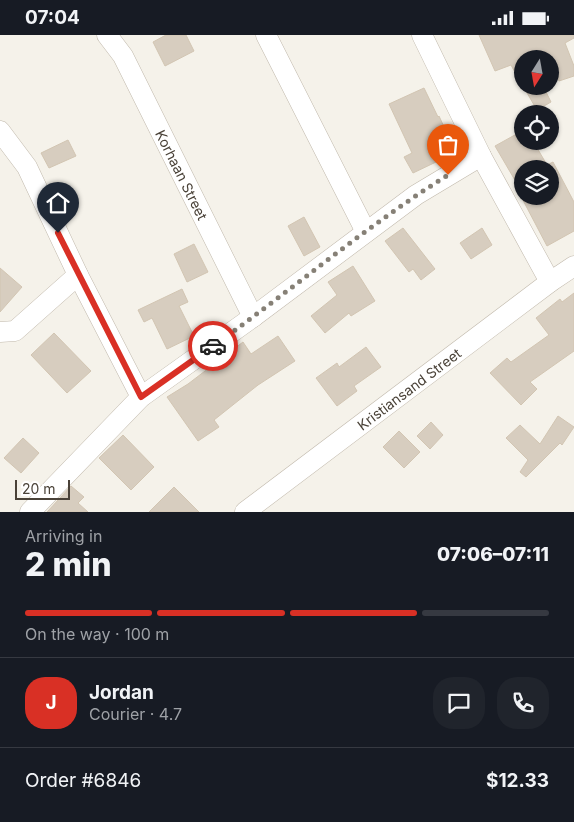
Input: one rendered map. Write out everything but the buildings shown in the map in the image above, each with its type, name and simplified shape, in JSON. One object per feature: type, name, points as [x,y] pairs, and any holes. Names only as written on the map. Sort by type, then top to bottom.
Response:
[{"type":"street","name":"Korhaan Street","points":[[107,35],[123,56],[253,317]]},
{"type":"street","points":[[266,35],[366,232]]},
{"type":"street","points":[[422,35],[481,155],[550,282]]},
{"type":"street","points":[[0,131],[27,167],[78,275],[141,397]]},
{"type":"street","points":[[30,512],[141,397],[253,317],[416,195],[481,155]]},
{"type":"street","name":"Kristiansand Street","points":[[245,512],[550,282],[574,266]]},
{"type":"street","points":[[0,332],[15,331],[78,275]]},
{"type":"way so far","points":[[213,346],[416,195],[448,175]]},
{"type":"route","points":[[58,233],[141,397],[213,346]]}]
